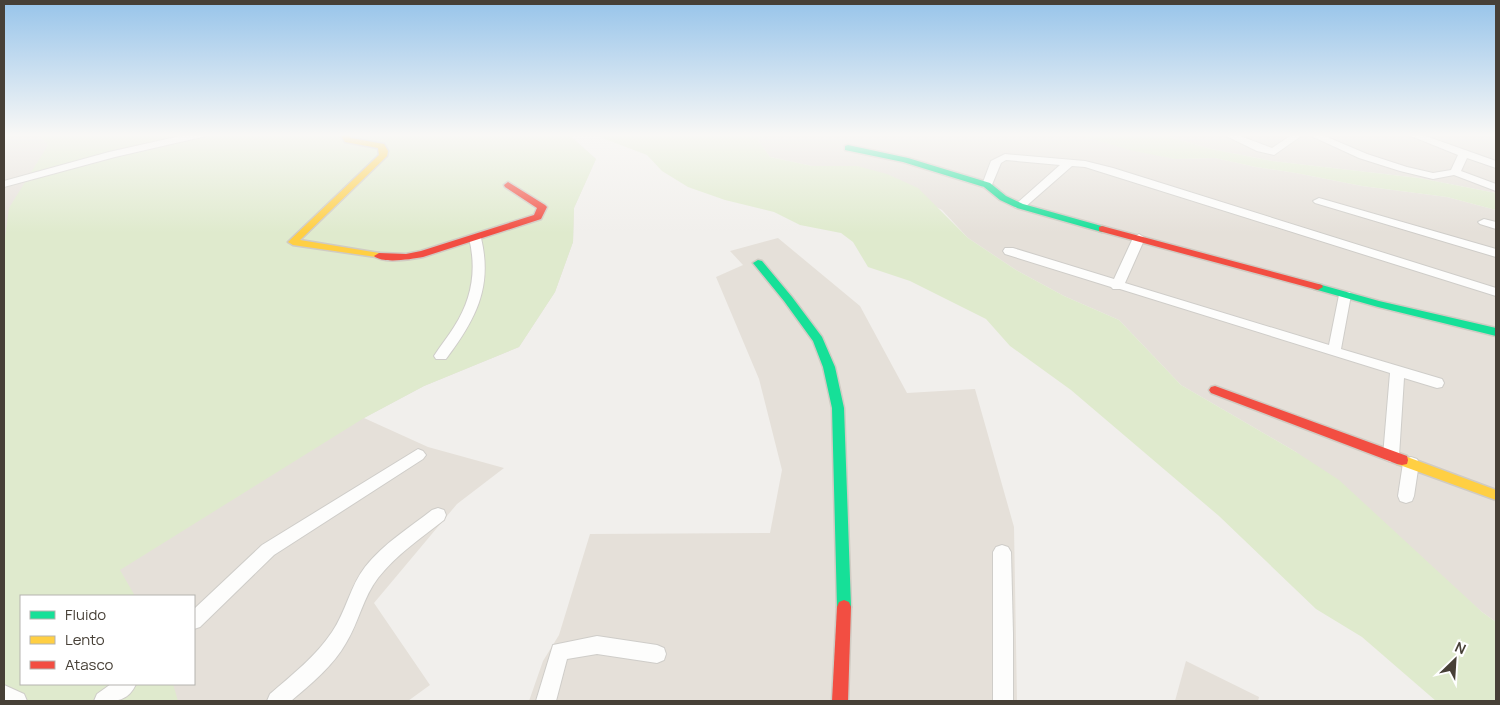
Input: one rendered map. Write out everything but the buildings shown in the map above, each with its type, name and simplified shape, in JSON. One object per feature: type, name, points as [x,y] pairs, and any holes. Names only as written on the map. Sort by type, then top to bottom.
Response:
[{"type":"street","points":[[4,184],[66,167]]},
{"type":"street","points":[[372,167],[293,242],[397,258],[423,254],[538,217],[542,207],[508,185]]},
{"type":"street","points":[[928,167],[987,185],[1003,198],[1020,206],[1345,295],[1496,332]]},
{"type":"street","points":[[987,185],[994,167]]},
{"type":"street","points":[[1020,206],[1065,167]]},
{"type":"street","points":[[1098,167],[1118,172],[1210,204],[1496,292]]},
{"type":"street","points":[[1398,167],[1433,176],[1455,172],[1496,188]]},
{"type":"street","points":[[1455,172],[1457,167]]},
{"type":"street","points":[[1319,201],[1496,253]]},
{"type":"street","points":[[1484,222],[1496,226]]},
{"type":"street","points":[[440,356],[461,328],[476,295],[481,261],[475,238]]},
{"type":"street","points":[[1117,286],[1139,238]]},
{"type":"street","points":[[1009,251],[1117,286],[1437,383]]},
{"type":"street","points":[[758,264],[788,298],[818,340],[829,367],[838,408],[844,623],[840,701]]},
{"type":"street","points":[[1334,352],[1345,295]]},
{"type":"street","points":[[1391,456],[1397,372]]},
{"type":"street","points":[[1215,390],[1496,495]]},
{"type":"street","points":[[195,620],[268,550],[418,455]]},
{"type":"street","points":[[1406,496],[1411,463]]},
{"type":"street","points":[[278,701],[329,650],[338,638],[348,621],[358,593],[373,570],[438,515]]},
{"type":"street","points":[[1002,552],[1003,701]]},
{"type":"street","points":[[546,701],[560,651],[597,645],[657,654]]},
{"type":"street","points":[[104,701],[125,685]]},
{"type":"shaded area","points":[[4,167],[592,167],[574,208],[573,242],[555,292],[519,347],[424,386],[364,418],[428,447],[504,468],[457,504],[374,603],[430,685],[408,701],[4,701]]},
{"type":"shaded area","points":[[859,167],[1256,167],[1362,186],[1447,197],[1496,210],[1496,622],[1296,452],[1181,385],[1119,320],[1064,296],[1016,270],[968,238],[942,210]]},
{"type":"shaded area","points":[[1323,167],[1496,167],[1496,193],[1419,178]]},
{"type":"shaded area","points":[[778,238],[860,306],[907,393],[975,389],[1014,527],[1017,701],[529,701],[543,661],[559,635],[590,534],[770,533],[782,470],[759,379],[716,277],[743,265],[730,251]]},
{"type":"shaded area","points":[[1186,661],[1259,697],[1258,701],[1175,701]]},
{"type":"green space","points":[[34,167],[592,167],[574,208],[573,242],[555,292],[519,347],[424,386],[364,418],[120,570],[134,595],[20,595],[20,685],[173,685],[178,701],[4,701],[4,245],[9,208]]},
{"type":"green space","points":[[658,167],[860,167],[887,174],[918,188],[968,238],[1016,270],[1064,296],[1119,320],[1181,385],[1296,452],[1339,480],[1482,612],[1496,622],[1496,701],[1436,701],[1362,637],[1316,609],[1219,516],[1071,390],[1010,346],[986,319],[910,281],[868,267],[853,242],[841,233],[800,225],[774,212],[725,200],[688,187]]},
{"type":"green space","points":[[1256,167],[1323,167],[1419,178],[1496,193],[1496,210],[1447,197],[1362,186]]},
{"type":"traffic: fast","points":[[928,167],[987,185],[1003,198],[1020,206],[1102,229]]},
{"type":"traffic: fast","points":[[758,263],[788,299],[818,340],[829,367],[838,408],[844,607]]},
{"type":"traffic: fast","points":[[1318,287],[1378,304],[1496,332]]},
{"type":"traffic: slow","points":[[372,167],[293,242],[379,256]]},
{"type":"traffic: slow","points":[[1402,460],[1496,495]]},
{"type":"traffic: jam","points":[[379,256],[406,257],[423,254],[538,217],[542,207],[508,185]]},
{"type":"traffic: jam","points":[[1102,229],[1318,287]]},
{"type":"traffic: jam","points":[[1215,390],[1402,460]]},
{"type":"traffic: jam","points":[[840,701],[844,607]]}]
